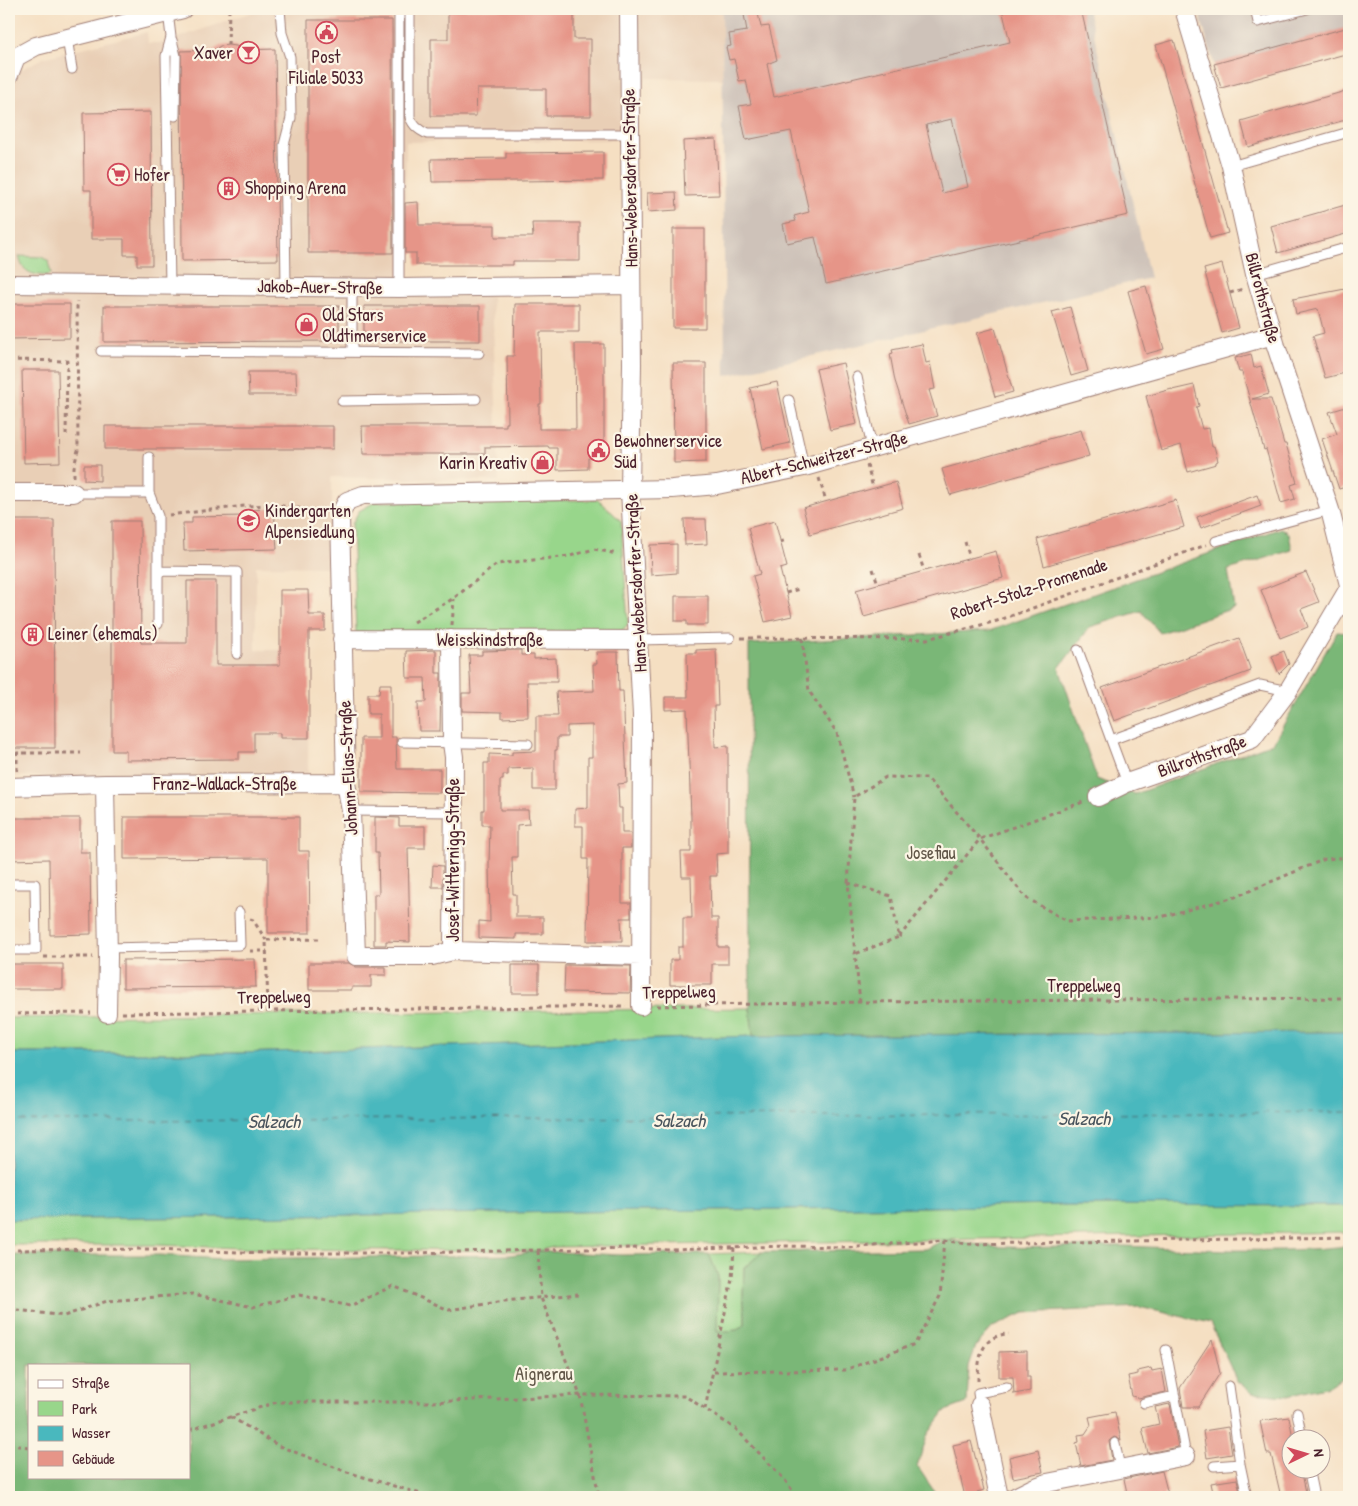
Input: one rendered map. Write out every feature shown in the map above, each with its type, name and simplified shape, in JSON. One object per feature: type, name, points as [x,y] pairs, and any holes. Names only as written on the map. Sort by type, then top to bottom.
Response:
[{"type":"street","name":"Hans-Webersdorfer-Straße","points":[[629,9],[630,490],[642,715],[641,1006]]},
{"type":"street","name":"Billrothstraße","points":[[1098,797],[1127,783],[1252,739],[1288,691],[1349,587],[1330,510],[1272,335],[1255,274],[1231,166],[1184,9]]},
{"type":"street","points":[[9,75],[12,57],[36,46],[175,10]]},
{"type":"street","name":"Jakob-Auer-Straße","points":[[9,284],[352,288],[631,285]]},
{"type":"street","name":"Albert-Schweitzer-Straße","points":[[340,514],[347,501],[363,495],[672,489],[717,485],[809,465],[1272,335]]},
{"type":"street","points":[[9,492],[74,493]]},
{"type":"street","name":"Johann-Elias-Straße","points":[[340,514],[346,783],[352,811],[356,956],[432,956],[453,952]]},
{"type":"street","name":"Weisskindstraße","points":[[342,639],[638,640]]},
{"type":"street","name":"Josef-Witternigg-Straße","points":[[451,639],[452,743],[454,757],[453,952],[641,956]]},
{"type":"street","name":"Franz-Wallack-Straße","points":[[13,787],[105,784],[346,783]]},
{"type":"street","points":[[105,784],[108,952],[107,1013]]},
{"type":"street","points":[[979,1399],[999,1497]]},
{"type":"street","points":[[1015,1497],[1047,1483],[1186,1456]]},
{"type":"lane","points":[[280,9],[282,34],[290,57],[291,118],[284,145],[286,286]]},
{"type":"lane","points":[[399,9],[399,288]]},
{"type":"lane","points":[[410,9],[410,117],[416,128],[422,132],[427,134],[629,134]]},
{"type":"lane","points":[[1255,9],[1258,22],[1307,9]]},
{"type":"lane","points":[[170,286],[166,56],[175,10]]},
{"type":"lane","points":[[171,37],[176,56],[176,116]]},
{"type":"lane","points":[[67,38],[72,69]]},
{"type":"lane","points":[[1231,166],[1349,132]]},
{"type":"lane","points":[[1255,274],[1349,248]]},
{"type":"lane","points":[[352,288],[352,352]]},
{"type":"lane","points":[[101,351],[479,353]]},
{"type":"lane","points":[[857,377],[867,449]]},
{"type":"lane","points":[[342,401],[476,399]]},
{"type":"lane","points":[[789,400],[809,465]]},
{"type":"lane","points":[[149,457],[149,493],[158,516],[158,624]]},
{"type":"lane","points":[[74,493],[149,493]]},
{"type":"lane","points":[[1216,542],[1330,510]]},
{"type":"lane","points":[[158,571],[238,572],[237,654]]},
{"type":"lane","points":[[638,640],[730,638]]},
{"type":"lane","points":[[1078,650],[1127,783]]},
{"type":"lane","points":[[1112,740],[1260,685],[1288,691]]},
{"type":"lane","points":[[402,742],[528,744]]},
{"type":"lane","points":[[352,811],[453,812]]},
{"type":"lane","points":[[9,884],[35,884],[36,950],[9,950]]},
{"type":"lane","points":[[108,952],[240,945],[239,912]]},
{"type":"lane","points":[[1166,1350],[1186,1456]]},
{"type":"lane","points":[[1229,1386],[1240,1464],[1248,1497]]},
{"type":"lane","points":[[979,1399],[1007,1387]]},
{"type":"lane","points":[[1144,1403],[1175,1396]]},
{"type":"lane","points":[[1297,1413],[1300,1428]]},
{"type":"lane","points":[[1115,1443],[1120,1468]]},
{"type":"lane","points":[[1214,1466],[1240,1464]]},
{"type":"lane","points":[[1310,1478],[1314,1497]]},
{"type":"path","points":[[228,45],[229,9]]},
{"type":"path","points":[[72,285],[78,304],[78,450],[74,467],[74,493]]},
{"type":"path","points":[[9,360],[67,361],[66,437]]},
{"type":"path","points":[[867,449],[873,488]]},
{"type":"path","points":[[809,465],[826,501]]},
{"type":"path","points":[[158,516],[276,505],[340,514]]},
{"type":"path","points":[[780,542],[787,540]]},
{"type":"path","points":[[965,542],[970,558]]},
{"type":"path","name":"Robert-Stolz-Promenade","points":[[730,638],[926,639],[997,621],[1216,542]]},
{"type":"path","points":[[408,639],[414,622],[454,598],[497,564],[570,556],[594,549],[616,554],[633,554]]},
{"type":"path","points":[[919,555],[924,571]]},
{"type":"path","points":[[873,569],[878,584]]},
{"type":"path","points":[[786,593],[799,588]]},
{"type":"path","points":[[451,639],[454,598]]},
{"type":"path","points":[[802,638],[809,691],[837,732],[854,798],[848,883],[860,1002]]},
{"type":"path","points":[[13,787],[17,753],[81,753]]},
{"type":"path","points":[[854,798],[886,777],[927,778],[980,839],[1025,897],[1067,921],[1162,917],[1235,897],[1326,860],[1349,857]]},
{"type":"path","points":[[855,954],[899,937],[980,839],[1098,797]]},
{"type":"path","points":[[848,883],[891,896],[899,937]]},
{"type":"path","points":[[239,912],[253,920],[266,940],[268,1011]]},
{"type":"path","points":[[266,940],[320,939]]},
{"type":"path","points":[[38,957],[108,952]]},
{"type":"path","name":"Treppelweg","points":[[9,1014],[860,1002],[1349,998]]},
{"type":"path","points":[[9,1250],[155,1249],[266,1253],[411,1254],[844,1247],[945,1240],[966,1244],[1349,1237]]},
{"type":"path","points":[[714,1372],[845,1370],[915,1344],[940,1296],[945,1240]]},
{"type":"path","points":[[705,1409],[732,1279],[734,1248]]},
{"type":"path","points":[[538,1251],[540,1298],[580,1395],[599,1497]]},
{"type":"path","points":[[9,1309],[64,1316],[107,1301],[193,1294],[254,1307],[299,1295],[350,1306],[393,1286],[449,1310],[504,1301],[578,1294]]},
{"type":"path","points":[[979,1399],[978,1363],[982,1349],[990,1340],[1009,1334]]},
{"type":"path","points":[[190,1430],[278,1402],[431,1402],[580,1395],[684,1396],[736,1429],[784,1479],[797,1497]]},
{"type":"path","points":[[231,1417],[279,1446],[346,1472],[431,1497]]},
{"type":"path","points":[[9,1445],[28,1447]]},
{"type":"shaded area","points":[[261,9],[722,9],[723,79],[646,78],[614,140],[406,142],[404,296],[492,296],[499,481],[332,477],[332,567],[256,566],[256,650],[309,650],[308,780],[9,776],[9,76],[43,58],[147,32],[148,43],[163,43]]},
{"type":"shaded area","points":[[722,9],[1088,9],[1150,278],[725,376]]},
{"type":"shaded area","points":[[1198,9],[1349,9],[1349,53],[1221,88]]},
{"type":"green space","points":[[19,256],[42,257],[48,261],[51,274],[41,275],[29,272],[22,265]]},
{"type":"green space","points":[[599,500],[621,521],[628,624],[621,632],[356,633],[352,524],[359,511],[375,502]]},
{"type":"green space","name":"Josefiau","points":[[1281,528],[1289,534],[1292,550],[1228,570],[1234,608],[1160,633],[1141,611],[1090,627],[1059,668],[1097,779],[1135,794],[1273,743],[1337,632],[1349,633],[1349,1032],[753,1036],[750,1008],[749,644],[989,631]]},
{"type":"green space","points":[[750,1008],[753,1036],[240,1053],[9,1053],[9,1018]]},
{"type":"green space","points":[[1068,1205],[1349,1206],[1349,1232],[554,1247],[538,1251],[265,1249],[157,1245],[9,1245],[9,1220]]},
{"type":"green space","name":"Aignerau","points":[[945,1240],[991,1246],[1021,1247],[1124,1246],[1293,1250],[1349,1246],[1349,1373],[1329,1386],[1288,1396],[1252,1393],[1237,1381],[1210,1323],[1139,1307],[1024,1313],[993,1327],[976,1346],[969,1366],[967,1403],[945,1411],[928,1434],[917,1466],[934,1491],[933,1497],[9,1497],[9,1255],[160,1255],[221,1259],[510,1255],[538,1251],[621,1255],[709,1254],[718,1276],[717,1332],[737,1330],[745,1324],[744,1268],[762,1252],[925,1249]]},
{"type":"green space","points":[[762,1252],[744,1268],[745,1324],[737,1330],[717,1332],[718,1277],[709,1254]]},
{"type":"water","name":"Salzach","points":[[1349,1032],[1349,1206],[1068,1205],[9,1220],[9,1053],[240,1053],[753,1036]]},
{"type":"building","points":[[448,9],[574,9],[574,39],[591,39],[591,116],[546,116],[546,89],[477,89],[476,116],[431,116],[431,39],[448,39]]},
{"type":"building","points":[[743,9],[757,9],[761,27],[769,26],[777,60],[767,64],[774,97],[1010,42],[1002,9],[1081,9],[1128,215],[826,284],[815,237],[787,243],[783,224],[796,221],[794,216],[809,212],[791,131],[746,140],[739,106],[751,104],[746,80],[739,81],[734,59],[729,60],[726,47],[731,46],[729,34],[747,31]],"holes":[[[952,119],[968,187],[942,193],[926,125]]]},
{"type":"building","points":[[308,20],[392,20],[393,253],[308,253]]},
{"type":"building","points":[[1349,27],[1349,53],[1221,88],[1214,64]]},
{"type":"building","points":[[1174,40],[1228,233],[1210,238],[1156,45]]},
{"type":"building","name":"Shopping Arena","points":[[220,46],[236,46],[243,50],[275,49],[278,260],[182,261],[181,51],[214,50]]},
{"type":"building","points":[[1349,90],[1349,119],[1248,147],[1241,121]]},
{"type":"building","name":"Hofer","points":[[151,112],[152,265],[137,265],[137,255],[124,255],[124,239],[91,239],[91,190],[84,190],[83,113]]},
{"type":"building","points":[[716,139],[719,195],[685,196],[683,141]]},
{"type":"building","points":[[603,152],[603,180],[432,182],[431,159],[506,158],[506,153]]},
{"type":"building","points":[[676,192],[677,210],[648,212],[647,193]]},
{"type":"building","points":[[418,202],[419,225],[495,225],[495,237],[533,237],[532,223],[580,223],[580,261],[513,261],[513,265],[416,265],[416,253],[405,253],[405,203]]},
{"type":"building","points":[[1349,204],[1349,233],[1278,253],[1271,226]]},
{"type":"building","points":[[673,229],[705,229],[705,328],[673,328]]},
{"type":"building","points":[[1222,264],[1239,328],[1222,333],[1204,269]]},
{"type":"building","points":[[1146,286],[1164,349],[1146,354],[1128,291]]},
{"type":"building","points":[[1345,289],[1349,307],[1349,372],[1325,378],[1313,336],[1324,333],[1318,309],[1296,314],[1293,299]]},
{"type":"building","points":[[9,304],[70,304],[70,338],[9,339]]},
{"type":"building","points":[[515,304],[579,304],[579,332],[540,332],[541,404],[539,404],[539,429],[576,429],[575,344],[604,344],[604,458],[588,458],[588,469],[557,470],[557,448],[549,448],[548,446],[485,447],[485,454],[363,454],[362,426],[506,426],[506,423],[508,423],[507,356],[514,356]]},
{"type":"building","points":[[104,306],[339,306],[339,341],[104,342]]},
{"type":"building","points":[[364,306],[480,306],[480,341],[364,341]]},
{"type":"building","points":[[1070,307],[1088,371],[1071,376],[1052,312]]},
{"type":"building","points":[[995,328],[1013,392],[995,397],[977,333]]},
{"type":"building","points":[[922,344],[926,363],[930,362],[935,389],[929,390],[937,416],[909,424],[895,381],[890,354],[893,353],[892,350]]},
{"type":"building","points":[[1251,354],[1254,368],[1261,366],[1269,394],[1252,399],[1271,399],[1297,483],[1291,485],[1295,499],[1281,503],[1242,372],[1239,372],[1235,358]]},
{"type":"building","points":[[673,363],[706,363],[706,462],[674,463]]},
{"type":"building","points":[[843,363],[857,424],[830,430],[816,369]]},
{"type":"building","points":[[22,370],[58,370],[60,462],[24,463]]},
{"type":"building","points":[[248,372],[296,372],[297,395],[249,395]]},
{"type":"building","points":[[777,382],[790,443],[763,449],[750,388]]},
{"type":"building","points":[[1194,385],[1199,406],[1196,407],[1202,429],[1209,428],[1212,447],[1214,446],[1218,461],[1216,464],[1188,472],[1181,445],[1161,451],[1146,396]]},
{"type":"building","points":[[1349,406],[1349,486],[1339,489],[1322,439],[1337,434],[1329,412]]},
{"type":"building","points":[[105,426],[333,426],[333,449],[105,449]]},
{"type":"building","points":[[1081,430],[1089,456],[950,495],[942,469]]},
{"type":"building","points":[[84,465],[100,465],[100,481],[84,480]]},
{"type":"building","points":[[896,482],[903,508],[810,534],[803,508]]},
{"type":"building","points":[[1257,495],[1261,506],[1201,528],[1197,517]]},
{"type":"building","points":[[1176,500],[1184,527],[1044,566],[1037,539]]},
{"type":"building","name":"Kindergarten Alpensiedlung","points":[[274,509],[277,549],[184,551],[183,523],[192,523],[192,517],[245,516],[245,510]]},
{"type":"building","points":[[684,519],[706,519],[707,544],[685,545]]},
{"type":"building","name":"Leiner (ehemals)","points":[[9,520],[54,520],[55,748],[9,748]]},
{"type":"building","points":[[112,521],[140,521],[141,643],[187,643],[187,581],[216,581],[216,665],[280,665],[280,590],[308,590],[309,615],[325,615],[325,631],[309,631],[309,738],[280,738],[280,733],[254,733],[254,752],[239,752],[239,759],[126,760],[126,751],[112,751]]},
{"type":"building","points":[[775,521],[787,567],[780,569],[792,616],[765,622],[753,576],[760,574],[748,528]]},
{"type":"building","points":[[677,544],[677,573],[651,575],[650,545]]},
{"type":"building","points":[[996,551],[1003,578],[864,617],[856,590]]},
{"type":"building","points":[[1306,572],[1319,602],[1301,609],[1308,627],[1280,638],[1261,590]]},
{"type":"building","points":[[675,596],[708,596],[708,625],[687,625],[687,621],[675,621]]},
{"type":"building","points":[[1239,638],[1251,671],[1114,721],[1102,688]]},
{"type":"building","points":[[716,649],[718,706],[714,706],[715,747],[728,746],[728,853],[716,854],[717,876],[710,876],[711,918],[718,918],[718,947],[728,947],[728,964],[712,964],[712,985],[670,985],[670,960],[678,960],[678,947],[683,947],[683,918],[692,918],[691,877],[682,877],[681,852],[691,852],[691,817],[687,709],[665,710],[665,697],[688,697],[687,653],[696,653],[696,650]]},
{"type":"building","points":[[436,650],[436,673],[441,673],[440,731],[419,731],[418,702],[426,702],[425,678],[407,678],[406,651]]},
{"type":"building","points":[[521,650],[521,655],[534,655],[534,659],[556,658],[557,682],[527,682],[528,717],[502,718],[502,712],[462,711],[462,693],[471,693],[469,655],[482,655],[482,651]]},
{"type":"building","points":[[1284,651],[1289,664],[1279,674],[1272,656]]},
{"type":"building","points":[[596,652],[618,652],[619,691],[623,691],[627,783],[618,784],[619,808],[622,808],[622,833],[631,833],[631,848],[622,848],[622,903],[631,903],[631,918],[621,918],[622,941],[587,941],[588,859],[583,859],[583,826],[575,826],[575,809],[588,808],[588,757],[592,757],[592,725],[567,726],[567,737],[557,737],[557,750],[555,750],[555,790],[533,790],[533,768],[508,769],[508,775],[503,775],[503,780],[500,780],[500,810],[528,810],[529,824],[517,825],[517,857],[512,857],[513,894],[516,894],[516,917],[543,917],[543,934],[516,934],[516,939],[479,938],[479,921],[490,922],[490,825],[482,825],[482,810],[484,810],[484,763],[489,763],[489,754],[512,755],[512,752],[536,751],[536,716],[558,716],[556,692],[594,691],[593,664],[597,664]]},
{"type":"building","points":[[380,684],[391,684],[391,737],[396,737],[397,769],[440,769],[440,793],[361,792],[361,738],[379,738],[379,714],[368,714],[368,694],[379,694]]},
{"type":"building","points":[[124,817],[299,817],[299,851],[309,851],[310,933],[268,933],[268,858],[124,859]]},
{"type":"building","points":[[375,817],[399,818],[399,826],[425,826],[425,848],[408,848],[410,942],[386,941],[386,945],[374,945],[374,894],[379,894],[378,853],[375,853]]},
{"type":"building","points":[[9,818],[80,818],[80,852],[90,852],[91,934],[50,935],[49,859],[9,860]]},
{"type":"building","points":[[433,865],[443,866],[443,887],[432,887]]},
{"type":"building","points":[[255,959],[256,987],[123,988],[123,960]]},
{"type":"building","points":[[309,963],[349,963],[356,967],[386,967],[386,975],[371,975],[371,987],[352,987],[352,990],[309,990]]},
{"type":"building","points":[[9,964],[63,964],[63,989],[9,989]]},
{"type":"building","points":[[512,965],[539,965],[539,993],[512,993]]},
{"type":"building","points":[[565,965],[631,966],[630,993],[564,992]]},
{"type":"building","points":[[1212,1339],[1220,1373],[1198,1407],[1183,1407],[1180,1388]]},
{"type":"building","points":[[1027,1351],[1027,1377],[1030,1377],[1030,1391],[1014,1394],[1013,1377],[999,1377],[999,1352]]},
{"type":"building","points":[[1151,1368],[1152,1371],[1162,1369],[1166,1392],[1138,1398],[1132,1396],[1128,1376]]},
{"type":"building","points":[[1170,1404],[1178,1447],[1148,1453],[1142,1428],[1159,1424],[1155,1407]]},
{"type":"building","points":[[1115,1412],[1121,1440],[1114,1437],[1109,1441],[1112,1460],[1081,1466],[1076,1443],[1079,1442],[1078,1435],[1085,1434],[1091,1425],[1089,1417]]},
{"type":"building","points":[[1289,1417],[1291,1428],[1280,1428],[1280,1478],[1303,1478],[1307,1497],[1281,1497],[1271,1454],[1267,1454],[1260,1421]]},
{"type":"building","points":[[1228,1427],[1232,1454],[1207,1458],[1203,1431]]},
{"type":"building","points":[[971,1441],[984,1490],[977,1492],[978,1497],[965,1497],[953,1445]]},
{"type":"building","points":[[1038,1450],[1043,1472],[1013,1478],[1009,1457]]},
{"type":"building","points":[[1162,1471],[1168,1494],[1165,1494],[1165,1497],[1128,1497],[1124,1479]]},
{"type":"building","points":[[1237,1479],[1241,1497],[1214,1497],[1211,1483]]},
{"type":"ferry route","points":[[9,1121],[1349,1112]]},
{"type":"place","name":"Post Filiale 5033","points":[[326,32]]},
{"type":"place","name":"Xaver","points":[[249,53]]},
{"type":"place","name":"Hofer","points":[[118,175]]},
{"type":"place","name":"Shopping Arena","points":[[229,188]]},
{"type":"place","name":"Old Stars Oldtimerservice","points":[[306,325]]},
{"type":"place","name":"Bewohnerservice Süd","points":[[598,451]]},
{"type":"place","name":"Karin Kreativ","points":[[543,463]]},
{"type":"place","name":"Kindergarten Alpensiedlung","points":[[249,521]]},
{"type":"place","name":"Leiner (ehemals)","points":[[32,634]]}]
